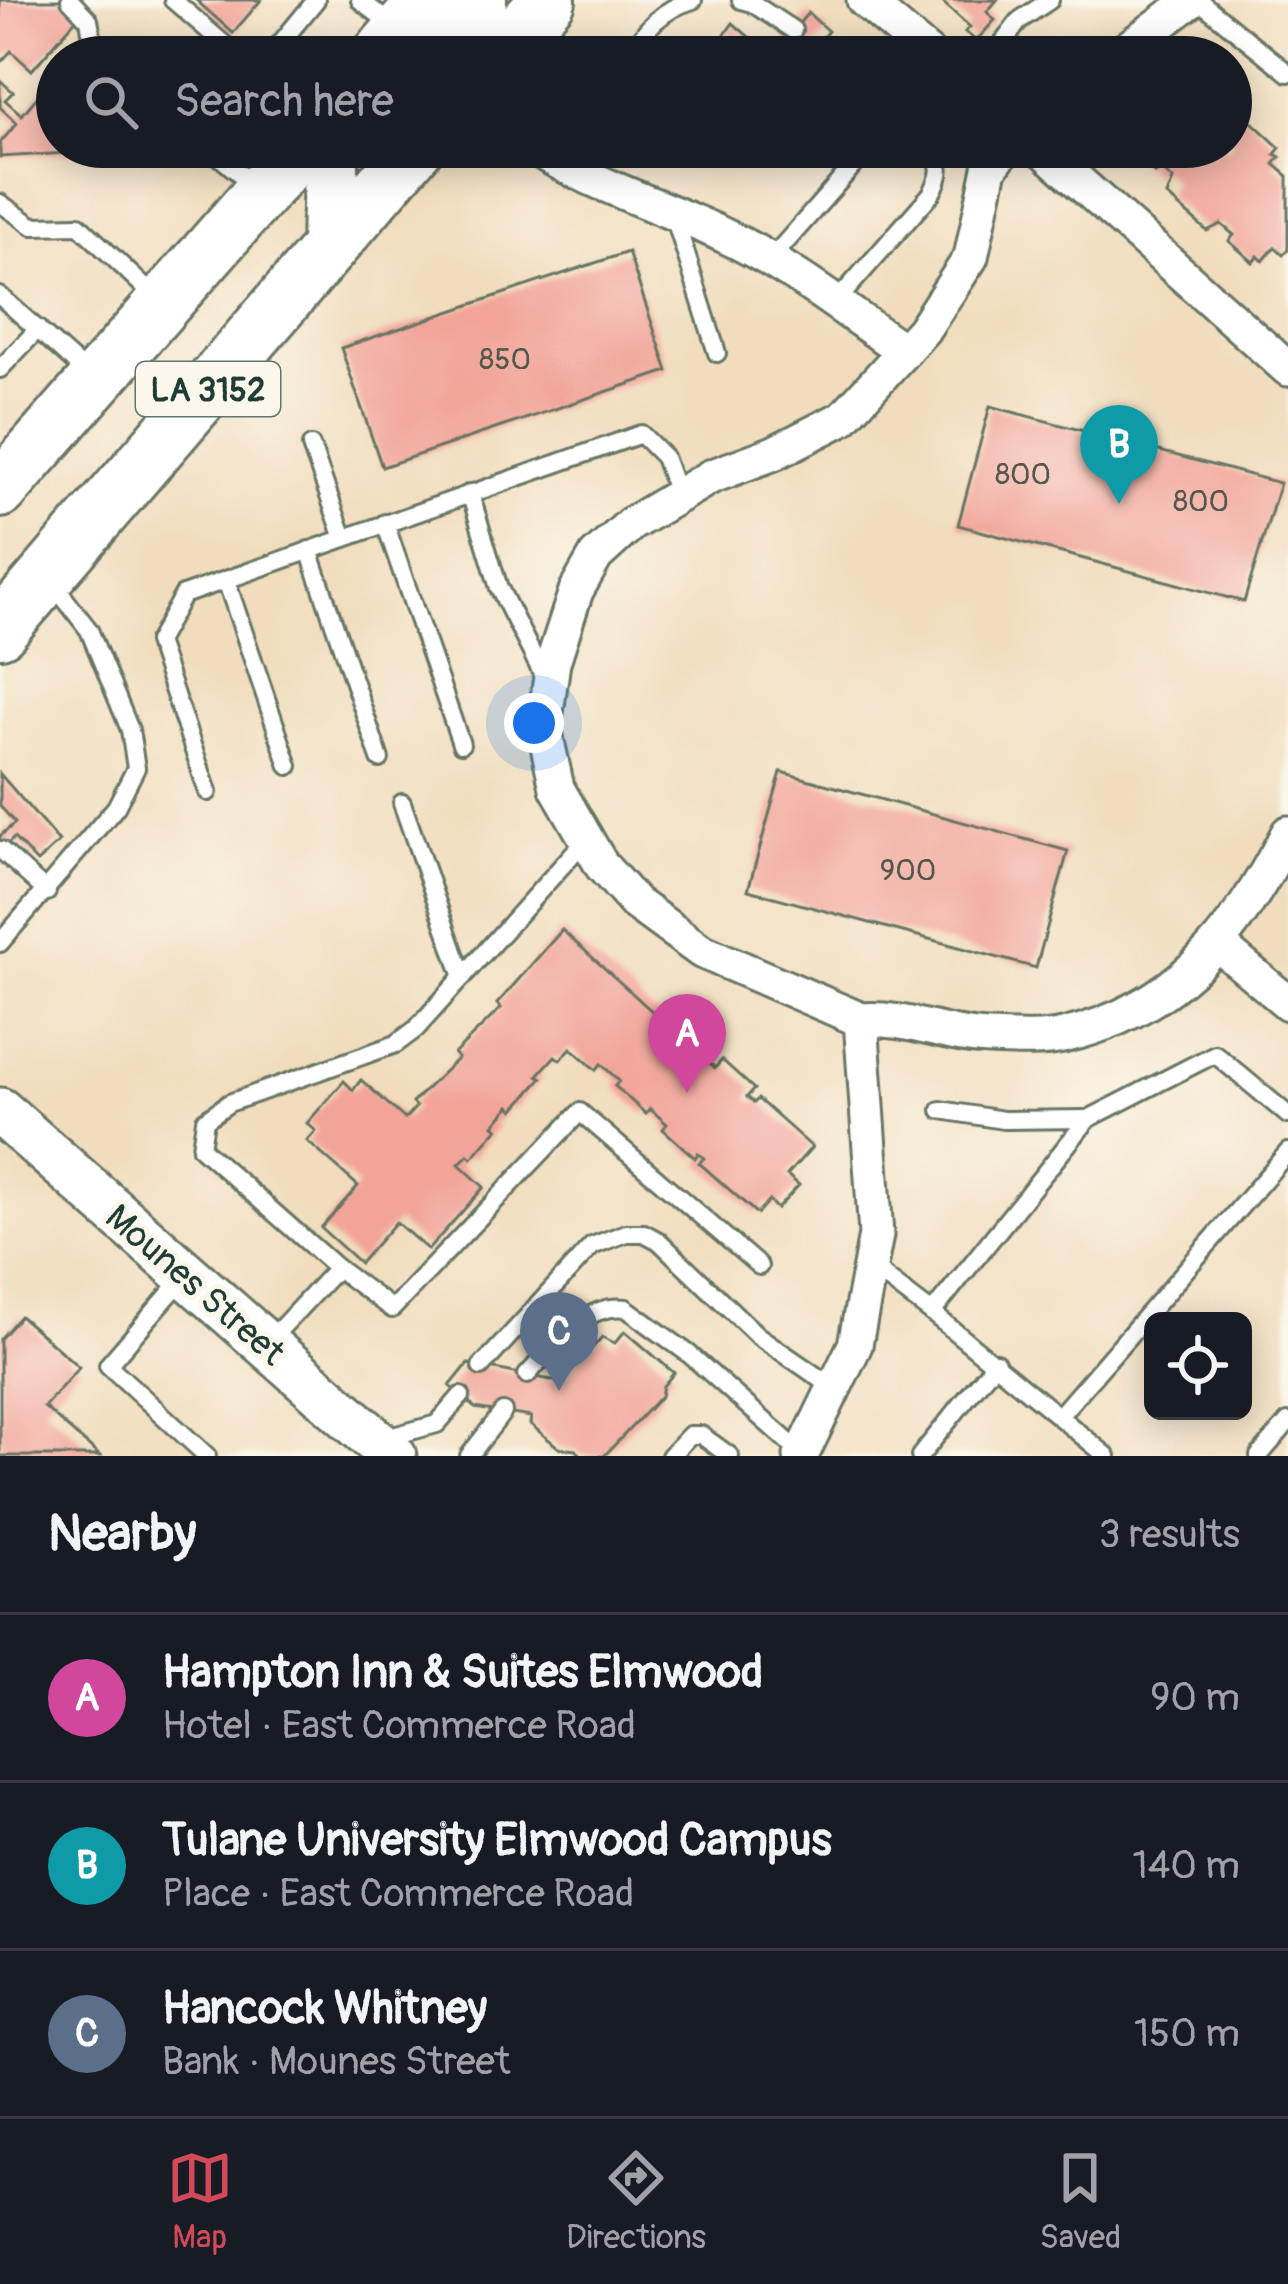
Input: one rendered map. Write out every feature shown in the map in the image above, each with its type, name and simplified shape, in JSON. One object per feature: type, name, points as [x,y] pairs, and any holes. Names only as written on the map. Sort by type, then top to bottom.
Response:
[{"type":"highway","points":[[454,36],[479,0]]},
{"type":"highway","points":[[515,36],[548,0]]},
{"type":"highway","name":"LA 3152","points":[[0,490],[283,168]]},
{"type":"highway","points":[[329,248],[331,168]]},
{"type":"highway","name":"LA 3152","points":[[0,630],[398,168]]},
{"type":"main road","name":"Mounes Street","points":[[0,1111],[384,1448]]},
{"type":"street","points":[[863,0],[907,36]]},
{"type":"street","points":[[1145,36],[1195,0]]},
{"type":"street","points":[[568,168],[771,260],[904,351]]},
{"type":"street","points":[[990,168],[971,257],[922,330],[842,418],[774,453],[710,477],[631,524],[596,556],[575,591],[553,662],[544,727],[556,788],[602,866],[635,903],[701,951],[861,1020],[884,1018],[983,1038],[1060,1037],[1102,1023],[1172,989],[1220,945],[1288,833]]},
{"type":"street","points":[[1063,168],[1288,369]]},
{"type":"street","points":[[1220,945],[1288,1003]]},
{"type":"street","points":[[802,1455],[855,1346],[876,1235],[861,1020]]},
{"type":"lane","points":[[70,0],[89,20],[92,36]]},
{"type":"lane","points":[[173,0],[215,36]]},
{"type":"lane","points":[[286,36],[316,0]]},
{"type":"lane","points":[[640,36],[679,4],[693,0]]},
{"type":"lane","points":[[741,0],[793,30]]},
{"type":"lane","points":[[1007,36],[1019,20],[1050,0]]},
{"type":"lane","points":[[1195,0],[1241,36]]},
{"type":"lane","points":[[1252,45],[1288,73]]},
{"type":"lane","points":[[233,168],[262,192]]},
{"type":"lane","points":[[584,178],[592,168]]},
{"type":"lane","points":[[771,260],[851,168]]},
{"type":"lane","points":[[835,303],[931,194],[941,176],[940,168]]},
{"type":"lane","points":[[0,203],[34,226],[79,225],[164,305]]},
{"type":"lane","points":[[674,215],[717,353]]},
{"type":"lane","points":[[0,296],[96,382]]},
{"type":"lane","points":[[0,369],[38,329]]},
{"type":"lane","points":[[208,792],[157,642],[183,595],[641,434],[664,457],[678,496]]},
{"type":"lane","points":[[310,446],[344,538]]},
{"type":"lane","points":[[470,493],[499,588],[549,687]]},
{"type":"lane","points":[[385,523],[461,744]]},
{"type":"lane","points":[[309,550],[380,759]]},
{"type":"lane","points":[[0,943],[116,807],[136,768],[130,730],[89,630],[47,575]]},
{"type":"lane","points":[[226,580],[290,766]]},
{"type":"lane","points":[[402,803],[463,977]]},
{"type":"lane","points":[[586,839],[416,1029],[396,1044],[229,1103],[205,1120],[201,1148],[337,1268],[392,1309],[580,1112],[759,1266]]},
{"type":"lane","points":[[1,850],[47,892]]},
{"type":"lane","points":[[932,1313],[1088,1118],[1215,1054],[1288,1115]]},
{"type":"lane","points":[[940,1110],[1003,1120],[1088,1118]]},
{"type":"lane","points":[[1060,1415],[1288,1151]]},
{"type":"lane","points":[[481,1367],[592,1246],[635,1232],[659,1241],[757,1334],[834,1388]]},
{"type":"lane","points":[[870,1266],[996,1362],[1107,1456]]},
{"type":"lane","points":[[266,1344],[337,1268]]},
{"type":"lane","points":[[186,1275],[108,1365],[207,1456]]},
{"type":"lane","points":[[527,1375],[592,1313],[626,1308],[689,1354],[802,1455]]},
{"type":"lane","points":[[920,1456],[996,1362]]},
{"type":"lane","points":[[384,1448],[437,1424],[461,1396]]},
{"type":"lane","points":[[470,1456],[503,1412]]},
{"type":"lane","points":[[1259,1456],[1288,1422]]},
{"type":"lane","points":[[670,1456],[690,1435],[701,1435],[730,1456]]},
{"type":"building","points":[[0,0],[61,0],[79,16],[62,36],[36,36],[32,70],[11,51],[0,63]]},
{"type":"building","points":[[196,0],[261,0],[233,33]]},
{"type":"building","points":[[940,0],[997,0],[987,12],[995,20],[981,36],[965,32],[970,27]]},
{"type":"building","points":[[808,13],[828,31],[824,36],[788,36]]},
{"type":"building","points":[[733,23],[748,36],[724,36]]},
{"type":"building","points":[[0,80],[13,92],[5,100],[22,115],[36,98],[36,155],[0,157],[0,143],[17,123],[0,107]]},
{"type":"building","points":[[1252,122],[1280,148],[1274,164],[1288,176],[1288,250],[1283,255],[1275,247],[1263,261],[1258,256],[1253,262],[1229,241],[1234,235],[1221,224],[1207,231],[1167,196],[1173,180],[1160,168],[1252,168]]},
{"type":"building","points":[[628,252],[668,371],[382,467],[341,348]]},
{"type":"building","points":[[990,406],[1280,483],[1244,602],[958,525]]},
{"type":"building","points":[[781,772],[1068,851],[1036,968],[748,890]]},
{"type":"building","points":[[0,774],[59,842],[37,862],[14,838],[0,851],[0,836],[15,823],[0,806]]},
{"type":"building","points":[[562,930],[715,1068],[722,1060],[754,1089],[747,1097],[754,1103],[758,1099],[812,1147],[787,1175],[799,1185],[777,1209],[769,1201],[757,1214],[699,1163],[704,1158],[698,1153],[695,1158],[663,1129],[667,1124],[650,1109],[646,1114],[615,1086],[619,1081],[601,1064],[596,1070],[571,1048],[560,1060],[555,1056],[538,1075],[542,1078],[514,1110],[510,1106],[472,1158],[468,1155],[459,1164],[484,1187],[428,1250],[396,1222],[360,1263],[321,1228],[358,1186],[307,1141],[316,1131],[307,1123],[344,1081],[353,1090],[361,1080],[405,1119],[416,1107],[412,1103],[458,1058],[454,1054],[501,1008],[497,1004]]},
{"type":"building","points":[[20,1316],[79,1367],[44,1407],[100,1456],[0,1456],[0,1339]]},
{"type":"building","points":[[625,1331],[674,1373],[661,1396],[604,1456],[582,1456],[576,1450],[559,1448],[530,1424],[531,1417],[475,1408],[450,1386],[468,1364],[562,1382],[602,1337],[615,1343]]},
{"type":"place","name":"Tulane University Elmwood Campus","points":[[1119,504]]},
{"type":"place","name":"Hampton Inn & Suites Elmwood","points":[[687,1093]]},
{"type":"place","name":"Hancock Whitney","points":[[559,1391]]}]
